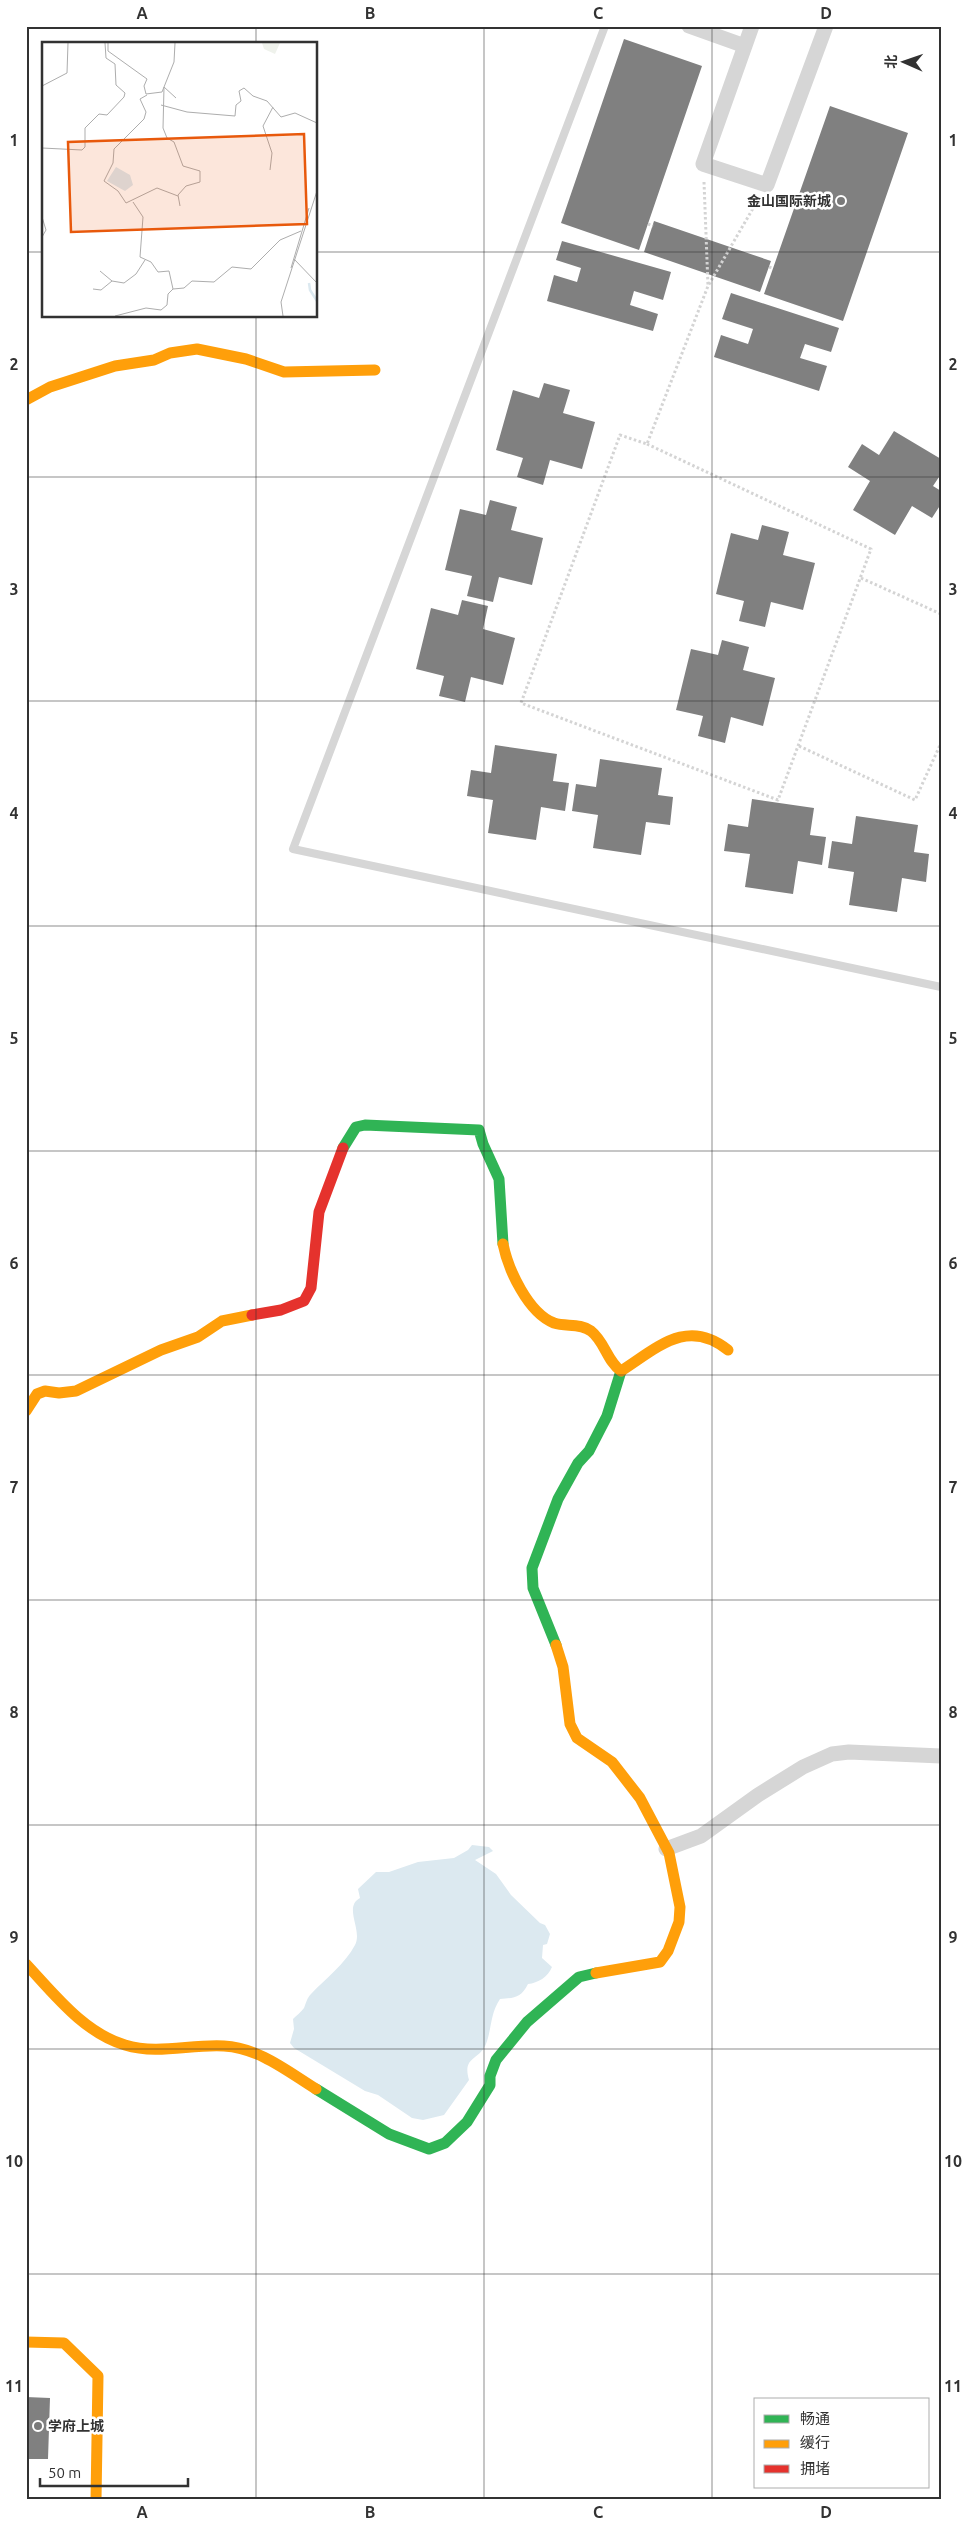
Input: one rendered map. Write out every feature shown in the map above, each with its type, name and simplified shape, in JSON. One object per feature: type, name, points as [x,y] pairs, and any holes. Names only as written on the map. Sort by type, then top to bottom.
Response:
[{"type":"street","points":[[690,26],[745,46]]},
{"type":"street","points":[[752,26],[703,164],[767,185],[826,26]]},
{"type":"street","points":[[26,400],[50,387],[115,366],[154,360],[170,353],[197,349],[246,359],[284,372],[375,370]]},
{"type":"street","points":[[26,1411],[37,1394],[45,1391],[59,1393],[76,1391],[92,1385],[161,1350],[198,1337],[222,1321],[281,1310],[304,1301],[310,1288],[319,1212],[330,1174],[356,1127],[365,1125],[479,1130],[485,1152],[499,1176],[502,1243],[513,1278],[538,1309],[552,1322],[586,1328],[601,1343],[612,1366],[621,1371]]},
{"type":"street","points":[[26,1964],[51,1991],[97,2032],[118,2044],[149,2051],[225,2044],[244,2048],[259,2054],[389,2134],[429,2149],[445,2143],[467,2122],[490,2085],[490,2076],[501,2054],[527,2022],[566,1986],[579,1977],[618,1968],[650,1966],[660,1962],[668,1951],[674,1937],[680,1907],[666,1849],[640,1798],[612,1762],[577,1738],[570,1724],[563,1667],[559,1651],[532,1588],[532,1568],[542,1548],[558,1499],[578,1463],[589,1451],[607,1416],[621,1371],[675,1337],[688,1334],[717,1340],[728,1350]]},
{"type":"street","points":[[666,1849],[702,1836],[766,1790],[803,1767],[832,1754],[849,1752],[941,1756]]},
{"type":"street","points":[[26,2342],[64,2343],[98,2376],[96,2500]]},
{"type":"lane","points":[[605,26],[293,849],[941,988]]},
{"type":"path","points":[[703,164],[708,286]]},
{"type":"path","points":[[647,444],[708,286],[767,185]]},
{"type":"path","points":[[648,224],[653,226]]},
{"type":"path","points":[[620,434],[647,444],[872,549],[861,578],[778,800],[521,703],[620,434]]},
{"type":"path","points":[[861,578],[941,614]]},
{"type":"path","points":[[799,746],[915,800],[941,743]]},
{"type":"shaded area","points":[[472,1845],[489,1847],[493,1851],[475,1860],[496,1874],[511,1895],[540,1923],[545,1925],[550,1934],[547,1944],[543,1945],[542,1958],[552,1967],[545,1977],[528,1984],[520,1995],[513,1998],[500,1999],[494,2010],[486,2044],[469,2063],[467,2072],[469,2080],[444,2115],[423,2120],[412,2118],[378,2095],[365,2091],[294,2048],[290,2043],[294,2029],[293,2019],[304,2008],[310,1996],[340,1965],[355,1945],[357,1933],[353,1907],[360,1898],[358,1889],[376,1872],[389,1872],[418,1862],[454,1858],[468,1850]]},
{"type":"building","points":[[624,39],[702,66],[639,250],[561,223]]},
{"type":"building","name":"金山国际新城","points":[[830,106],[908,133],[843,321],[764,294]]},
{"type":"building","name":"金山国际新城","points":[[654,221],[771,261],[760,292],[644,252]]},
{"type":"building","points":[[562,241],[671,272],[663,300],[634,291],[630,305],[658,314],[653,331],[547,301],[554,275],[577,282],[581,268],[556,260]]},
{"type":"building","points":[[731,293],[839,328],[831,352],[805,344],[800,358],[827,366],[819,391],[714,357],[721,335],[748,344],[753,329],[722,319]]},
{"type":"building","points":[[544,383],[570,390],[563,413],[595,422],[582,469],[550,460],[543,485],[517,477],[523,458],[496,450],[513,390],[539,398]]},
{"type":"building","points":[[894,431],[941,459],[941,474],[933,486],[941,491],[941,504],[932,518],[912,506],[895,535],[853,510],[870,481],[848,467],[862,444],[879,455]]},
{"type":"building","points":[[490,500],[517,507],[511,530],[543,538],[532,585],[499,577],[493,602],[467,596],[472,576],[445,570],[460,509],[486,515]]},
{"type":"building","points":[[762,525],[789,532],[783,555],[815,563],[803,610],[771,602],[765,627],[739,621],[744,601],[716,594],[731,533],[758,540]]},
{"type":"building","points":[[462,600],[488,606],[483,629],[515,638],[503,685],[471,677],[465,702],[439,696],[444,676],[416,669],[431,608],[458,615]]},
{"type":"building","points":[[722,640],[749,647],[743,670],[775,678],[763,726],[731,717],[725,743],[698,736],[703,716],[676,710],[691,649],[718,655]]},
{"type":"building","points":[[495,745],[557,754],[553,781],[569,783],[565,811],[541,807],[536,840],[488,833],[493,800],[467,796],[471,770],[491,773]]},
{"type":"building","points":[[600,759],[662,768],[658,795],[673,797],[670,825],[646,822],[641,855],[593,848],[598,815],[572,811],[576,784],[596,787]]},
{"type":"building","points":[[752,799],[814,808],[810,835],[826,837],[822,865],[798,861],[793,894],[745,887],[750,854],[724,851],[728,824],[748,827]]},
{"type":"building","points":[[856,816],[918,825],[914,852],[929,854],[926,882],[902,878],[897,912],[849,905],[854,872],[828,868],[832,841],[852,844]]},
{"type":"building","name":"学府上城","points":[[26,2397],[50,2398],[48,2459],[28,2459],[29,2455],[26,2455]]},
{"type":"traffic: fast","points":[[343,1148],[356,1127],[365,1125],[479,1130],[483,1144],[499,1179],[503,1244]]},
{"type":"traffic: fast","points":[[556,1645],[533,1588],[532,1568],[558,1499],[578,1463],[589,1451],[607,1416],[621,1371]]},
{"type":"traffic: fast","points":[[316,2089],[389,2134],[429,2149],[445,2143],[467,2122],[490,2085],[490,2076],[496,2060],[527,2022],[579,1977],[596,1973]]},
{"type":"traffic: slow","points":[[26,400],[50,387],[115,366],[154,360],[170,353],[197,349],[246,359],[284,372],[375,370]]},
{"type":"traffic: slow","points":[[503,1244],[514,1277],[536,1310],[554,1323],[578,1326],[591,1331],[600,1340],[612,1362],[621,1371],[647,1353],[673,1340],[686,1336],[699,1336],[713,1340],[728,1350]]},
{"type":"traffic: slow","points":[[26,1411],[37,1394],[45,1391],[59,1393],[76,1391],[161,1350],[198,1337],[222,1321],[252,1315]]},
{"type":"traffic: slow","points":[[556,1645],[563,1667],[570,1724],[577,1738],[612,1762],[640,1798],[669,1853],[680,1907],[679,1922],[668,1951],[660,1962],[596,1973]]},
{"type":"traffic: slow","points":[[26,1964],[59,2000],[83,2022],[96,2032],[110,2039],[125,2045],[150,2049],[211,2046],[237,2048],[261,2056],[316,2089]]},
{"type":"traffic: slow","points":[[26,2342],[64,2343],[98,2376],[96,2500]]},
{"type":"traffic: jam","points":[[252,1315],[281,1310],[304,1301],[311,1288],[319,1212],[343,1148]]},
{"type":"place","name":"金山国际新城","points":[[841,201]]},
{"type":"place","name":"学府上城","points":[[38,2426]]}]
